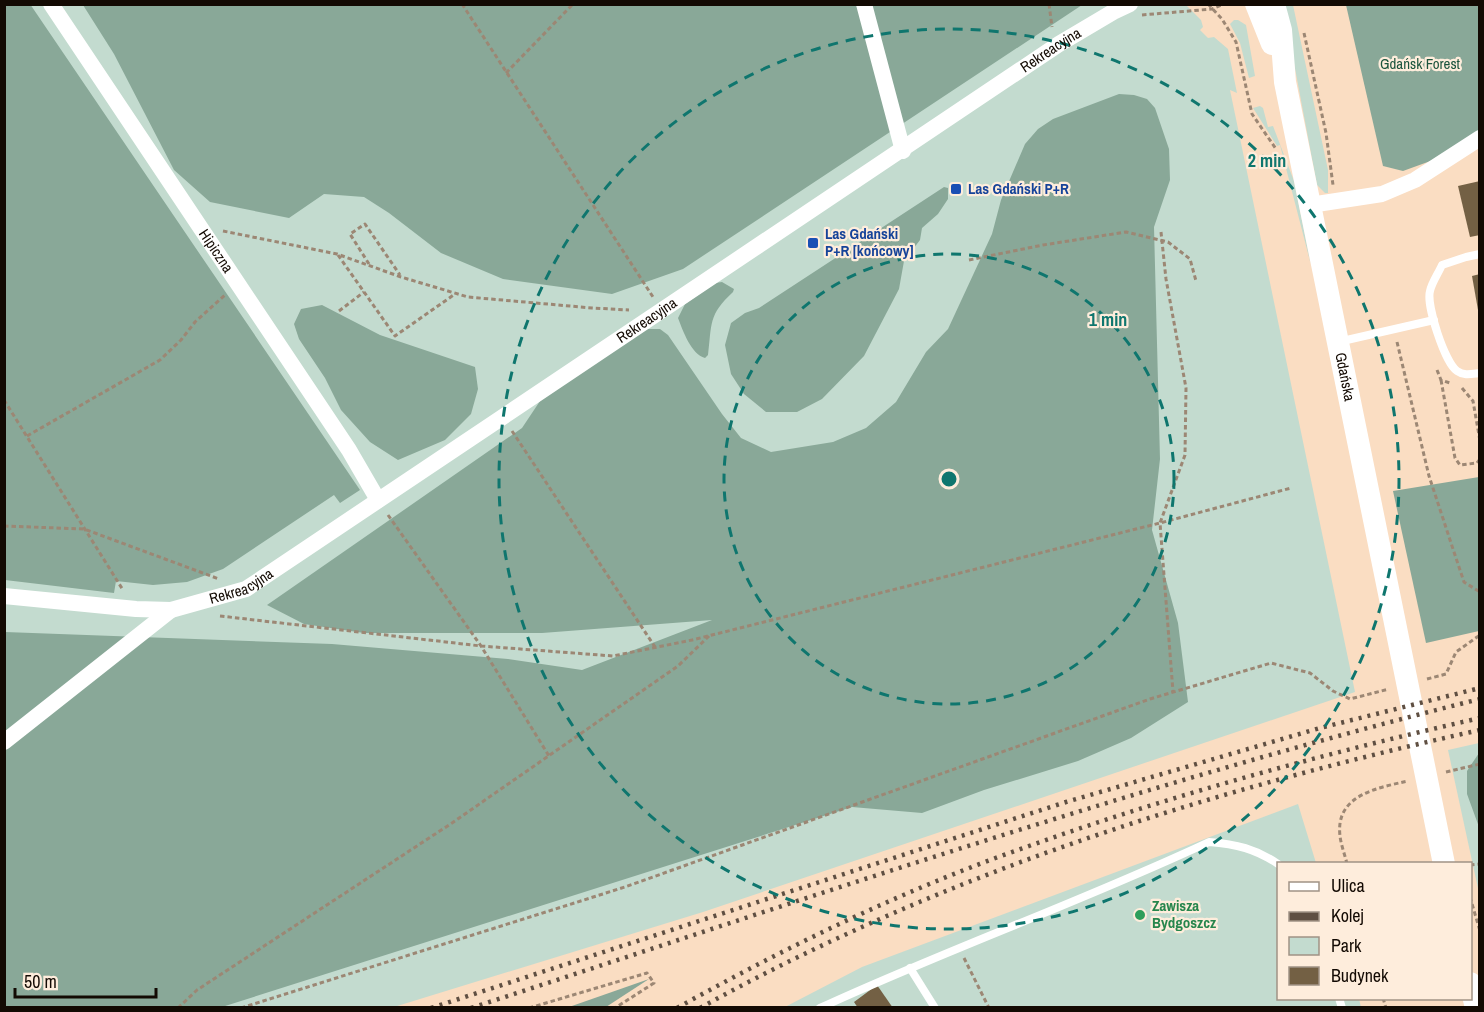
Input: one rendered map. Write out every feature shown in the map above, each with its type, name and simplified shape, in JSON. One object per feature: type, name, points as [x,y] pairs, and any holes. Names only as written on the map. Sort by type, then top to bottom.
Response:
[{"type":"main road","name":"Gdańska","points":[[1256,4],[1285,82]]},
{"type":"main road","name":"Gdańska","points":[[1274,4],[1281,30],[1285,82],[1427,778]]},
{"type":"main road","points":[[1427,778],[1444,862]]},
{"type":"main road","points":[[1472,991],[1476,1008]]},
{"type":"street","name":"Hipiczna","points":[[51,4],[349,450],[378,500]]},
{"type":"street","points":[[864,4],[903,151]]},
{"type":"street","name":"Rekreacyjna","points":[[4,596],[136,609],[171,610],[246,589],[903,151],[1110,9],[1135,10]]},
{"type":"street","points":[[1310,205],[1382,194],[1415,180],[1479,138]]},
{"type":"street","name":"Rekreacyjna","points":[[4,742],[171,610]]},
{"type":"lane","points":[[1479,254],[1442,265],[1429,293],[1434,320],[1448,363],[1466,375],[1479,373]]},
{"type":"lane","points":[[1338,342],[1434,320]]},
{"type":"lane","points":[[820,1008],[1209,842],[1233,844],[1254,850],[1277,863]]},
{"type":"lane","points":[[910,968],[935,1008]]},
{"type":"path","points":[[462,4],[662,311]]},
{"type":"path","points":[[506,73],[573,4]]},
{"type":"path","points":[[1049,4],[1053,34]]},
{"type":"path","points":[[1208,4],[1222,19],[1236,42],[1249,102]]},
{"type":"path","points":[[1135,10],[1212,9],[1224,4]]},
{"type":"path","points":[[1302,28],[1326,132],[1334,194]]},
{"type":"path","points":[[370,265],[350,234],[365,224],[401,277]]},
{"type":"path","points":[[207,235],[218,230],[337,254],[401,277],[468,297],[581,307],[662,311]]},
{"type":"path","points":[[969,260],[1126,232],[1168,242],[1190,259],[1196,280]]},
{"type":"path","points":[[1161,232],[1166,279],[1186,388],[1185,455],[1160,523],[1173,692]]},
{"type":"path","points":[[337,254],[395,336],[455,294]]},
{"type":"path","points":[[27,436],[160,360],[181,340],[195,322],[239,284]]},
{"type":"path","points":[[339,311],[364,292]]},
{"type":"path","points":[[1394,329],[1429,476],[1452,549],[1464,582],[1479,592]]},
{"type":"path","points":[[1441,380],[1455,458],[1463,466],[1477,463],[1479,459]]},
{"type":"path","points":[[4,400],[136,609]]},
{"type":"path","points":[[503,417],[655,647]]},
{"type":"path","points":[[219,615],[481,646],[613,656],[709,635],[1160,523],[1291,488]]},
{"type":"path","points":[[378,500],[481,646],[549,756]]},
{"type":"path","points":[[4,526],[84,529],[246,589]]},
{"type":"path","points":[[178,1008],[197,990],[452,823],[678,666],[709,635]]},
{"type":"path","points":[[242,1008],[625,887],[1173,692],[1270,663],[1310,673],[1333,691],[1350,699],[1407,679],[1446,674],[1456,652],[1479,635]]},
{"type":"path","points":[[1347,862],[1340,835],[1342,814],[1353,801],[1369,790],[1479,764]]},
{"type":"path","points":[[1472,905],[1479,931]]},
{"type":"path","points":[[959,950],[989,1008]]},
{"type":"path","points":[[529,1008],[647,973],[654,983],[615,1008]]},
{"type":"green space","points":[[30,4],[360,490],[340,503],[334,495],[223,569],[187,582],[153,585],[116,581],[114,593],[5,580],[4,5]]},
{"type":"green space","points":[[1185,4],[1201,20],[1203,27],[1200,30],[1208,38],[1214,37],[1228,49],[1237,93],[1230,90],[1355,692],[703,912],[394,1007],[5,1008],[5,5]]},
{"type":"green space","points":[[83,5],[1082,5],[683,269],[612,294],[503,279],[441,253],[364,197],[324,194],[289,218],[210,202],[174,170],[114,54]]},
{"type":"green space","points":[[1283,5],[1293,5],[1328,170],[1328,193],[1317,185]]},
{"type":"green space","name":"Gdańsk Forest","points":[[1346,5],[1479,5],[1479,131],[1436,159],[1403,171],[1383,166]]},
{"type":"green space","points":[[1234,20],[1246,25],[1255,76],[1249,78],[1240,43],[1230,24]]},
{"type":"green space","points":[[1119,94],[1147,99],[1155,108],[1169,149],[1170,180],[1154,227],[1160,459],[1152,530],[1178,623],[1188,702],[1131,738],[1078,761],[984,790],[922,813],[852,807],[222,1007],[5,1008],[5,632],[332,644],[508,659],[582,670],[712,620],[542,633],[364,633],[304,624],[267,605],[522,428],[542,398],[645,329],[660,329],[668,335],[741,438],[771,452],[833,442],[866,428],[896,402],[926,352],[948,329],[992,234],[1001,200],[1025,144],[1038,129],[1053,119]]},
{"type":"green space","points":[[1260,106],[1263,108],[1268,127],[1273,126],[1294,181],[1311,265],[1280,145],[1277,146],[1253,108]]},
{"type":"green space","points":[[944,187],[948,188],[948,199],[938,214],[922,228],[920,240],[904,261],[899,289],[864,356],[822,399],[797,412],[766,412],[744,394],[731,374],[725,345],[731,323],[745,313],[759,308]]},
{"type":"green space","points":[[722,282],[734,289],[715,314],[708,355],[705,358],[692,347],[678,318],[685,304],[715,283]]},
{"type":"green space","points":[[322,305],[380,335],[475,367],[478,389],[471,414],[445,440],[398,460],[370,442],[341,410],[325,378],[299,339],[294,324],[301,309]]},
{"type":"green space","points":[[1479,477],[1479,631],[1426,643],[1393,491]]},
{"type":"green space","points":[[1479,743],[1479,893],[1448,750]]},
{"type":"green space","points":[[1479,753],[1479,827],[1467,794],[1467,771]]},
{"type":"green space","name":"Zawisza Bydgoszcz","points":[[1298,804],[1316,862],[1277,862],[1277,1000],[1359,1000],[1361,1007],[783,1008],[862,967]]},
{"type":"green space","points":[[649,979],[606,1007],[569,1007]]},
{"type":"building","points":[[1480,181],[1480,235],[1470,237],[1458,186]]},
{"type":"building","points":[[1480,274],[1480,310],[1478,310],[1472,276]]},
{"type":"building","points":[[877,985],[893,1008],[858,1008],[854,1002]]},
{"type":"railway","points":[[431,1008],[1066,802],[1320,728],[1480,688]]},
{"type":"railway","points":[[471,1008],[1099,805],[1352,732],[1480,699]]},
{"type":"railway","points":[[677,1008],[836,926],[918,889],[1001,856],[1178,797],[1358,747],[1480,718]]},
{"type":"railway","points":[[700,1008],[792,960],[887,916],[1080,841],[1278,780],[1480,730]]},
{"type":"place","name":"Las Gdański P+R","points":[[956,189]]},
{"type":"place","name":"Las Gdański P+R [końcowy]","points":[[813,243]]},
{"type":"place","name":"Zawisza Bydgoszcz","points":[[1140,915]]}]
